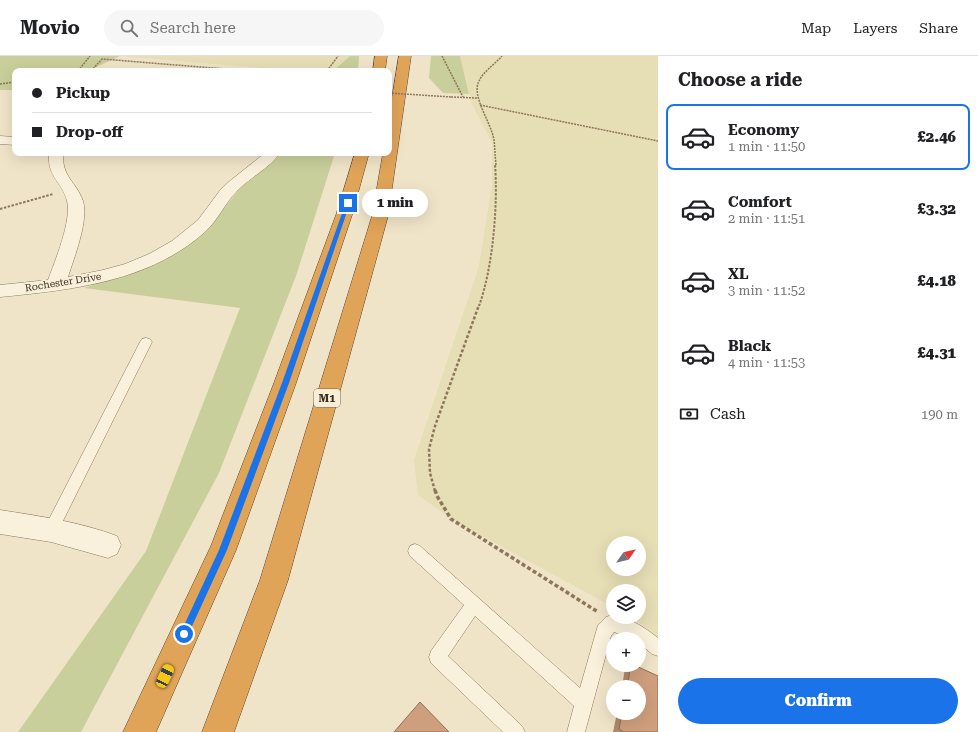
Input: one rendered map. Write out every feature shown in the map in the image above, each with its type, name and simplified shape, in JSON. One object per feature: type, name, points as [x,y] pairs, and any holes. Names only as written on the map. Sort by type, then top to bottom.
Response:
[{"type":"highway","points":[[379,68],[381,56]]},
{"type":"highway","name":"M1","points":[[392,139],[405,56]]},
{"type":"highway","points":[[139,732],[223,550],[285,383],[344,215],[361,156]]},
{"type":"highway","name":"M1","points":[[218,732],[274,580],[380,216],[389,156]]},
{"type":"street","points":[[0,140],[12,141]]},
{"type":"street","points":[[56,156],[55,165],[76,202],[76,216],[68,248],[56,285]]},
{"type":"street","name":"Rochester Drive","points":[[0,291],[85,281],[120,272],[155,258],[181,243],[200,227],[225,194],[235,184],[266,161],[270,156]]},
{"type":"street","points":[[0,522],[51,530],[108,545]]},
{"type":"lane","points":[[51,530],[146,342]]},
{"type":"lane","points":[[415,551],[584,702]]},
{"type":"lane","points":[[474,604],[437,657],[516,732]]},
{"type":"lane","points":[[576,732],[604,630],[612,623],[621,626],[638,632],[658,648]]},
{"type":"path","points":[[80,68],[90,56]]},
{"type":"path","points":[[329,68],[338,56]]},
{"type":"path","points":[[442,56],[463,97]]},
{"type":"path","points":[[502,56],[479,80],[476,88],[477,98],[487,117],[494,139],[497,190],[491,250],[483,294],[435,426],[429,449],[430,473],[437,496],[451,519],[621,626]]},
{"type":"path","points":[[94,68],[102,59],[213,68]]},
{"type":"path","points":[[0,84],[12,82]]},
{"type":"path","points":[[392,93],[477,98]]},
{"type":"path","points":[[480,105],[658,141]]},
{"type":"path","points":[[0,209],[68,190]]},
{"type":"shaded area","points":[[120,56],[350,56],[336,68],[262,68]]},
{"type":"shaded area","points":[[460,56],[658,56],[658,637],[640,624],[646,624],[646,584],[606,584],[606,603],[451,519],[418,495],[414,460],[479,266],[492,185],[492,143],[472,104]]},
{"type":"green space","points":[[0,56],[120,56],[94,68],[12,68],[12,90],[0,90]]},
{"type":"green space","points":[[350,56],[359,56],[358,68],[336,68]]},
{"type":"green space","points":[[431,56],[460,56],[469,94],[443,93],[429,78]]},
{"type":"green space","points":[[278,156],[334,156],[296,276],[219,473],[81,732],[18,732],[146,551],[240,308],[84,288],[142,268],[186,245],[207,230],[241,187]]},
{"type":"building","points":[[646,670],[658,676],[658,732],[624,732],[619,729],[621,720],[646,720],[646,680],[628,680],[630,672],[646,672]]},
{"type":"building","points":[[420,702],[449,732],[394,732]]},
{"type":"route","points":[[184,634],[223,550],[285,383],[348,203]]}]
